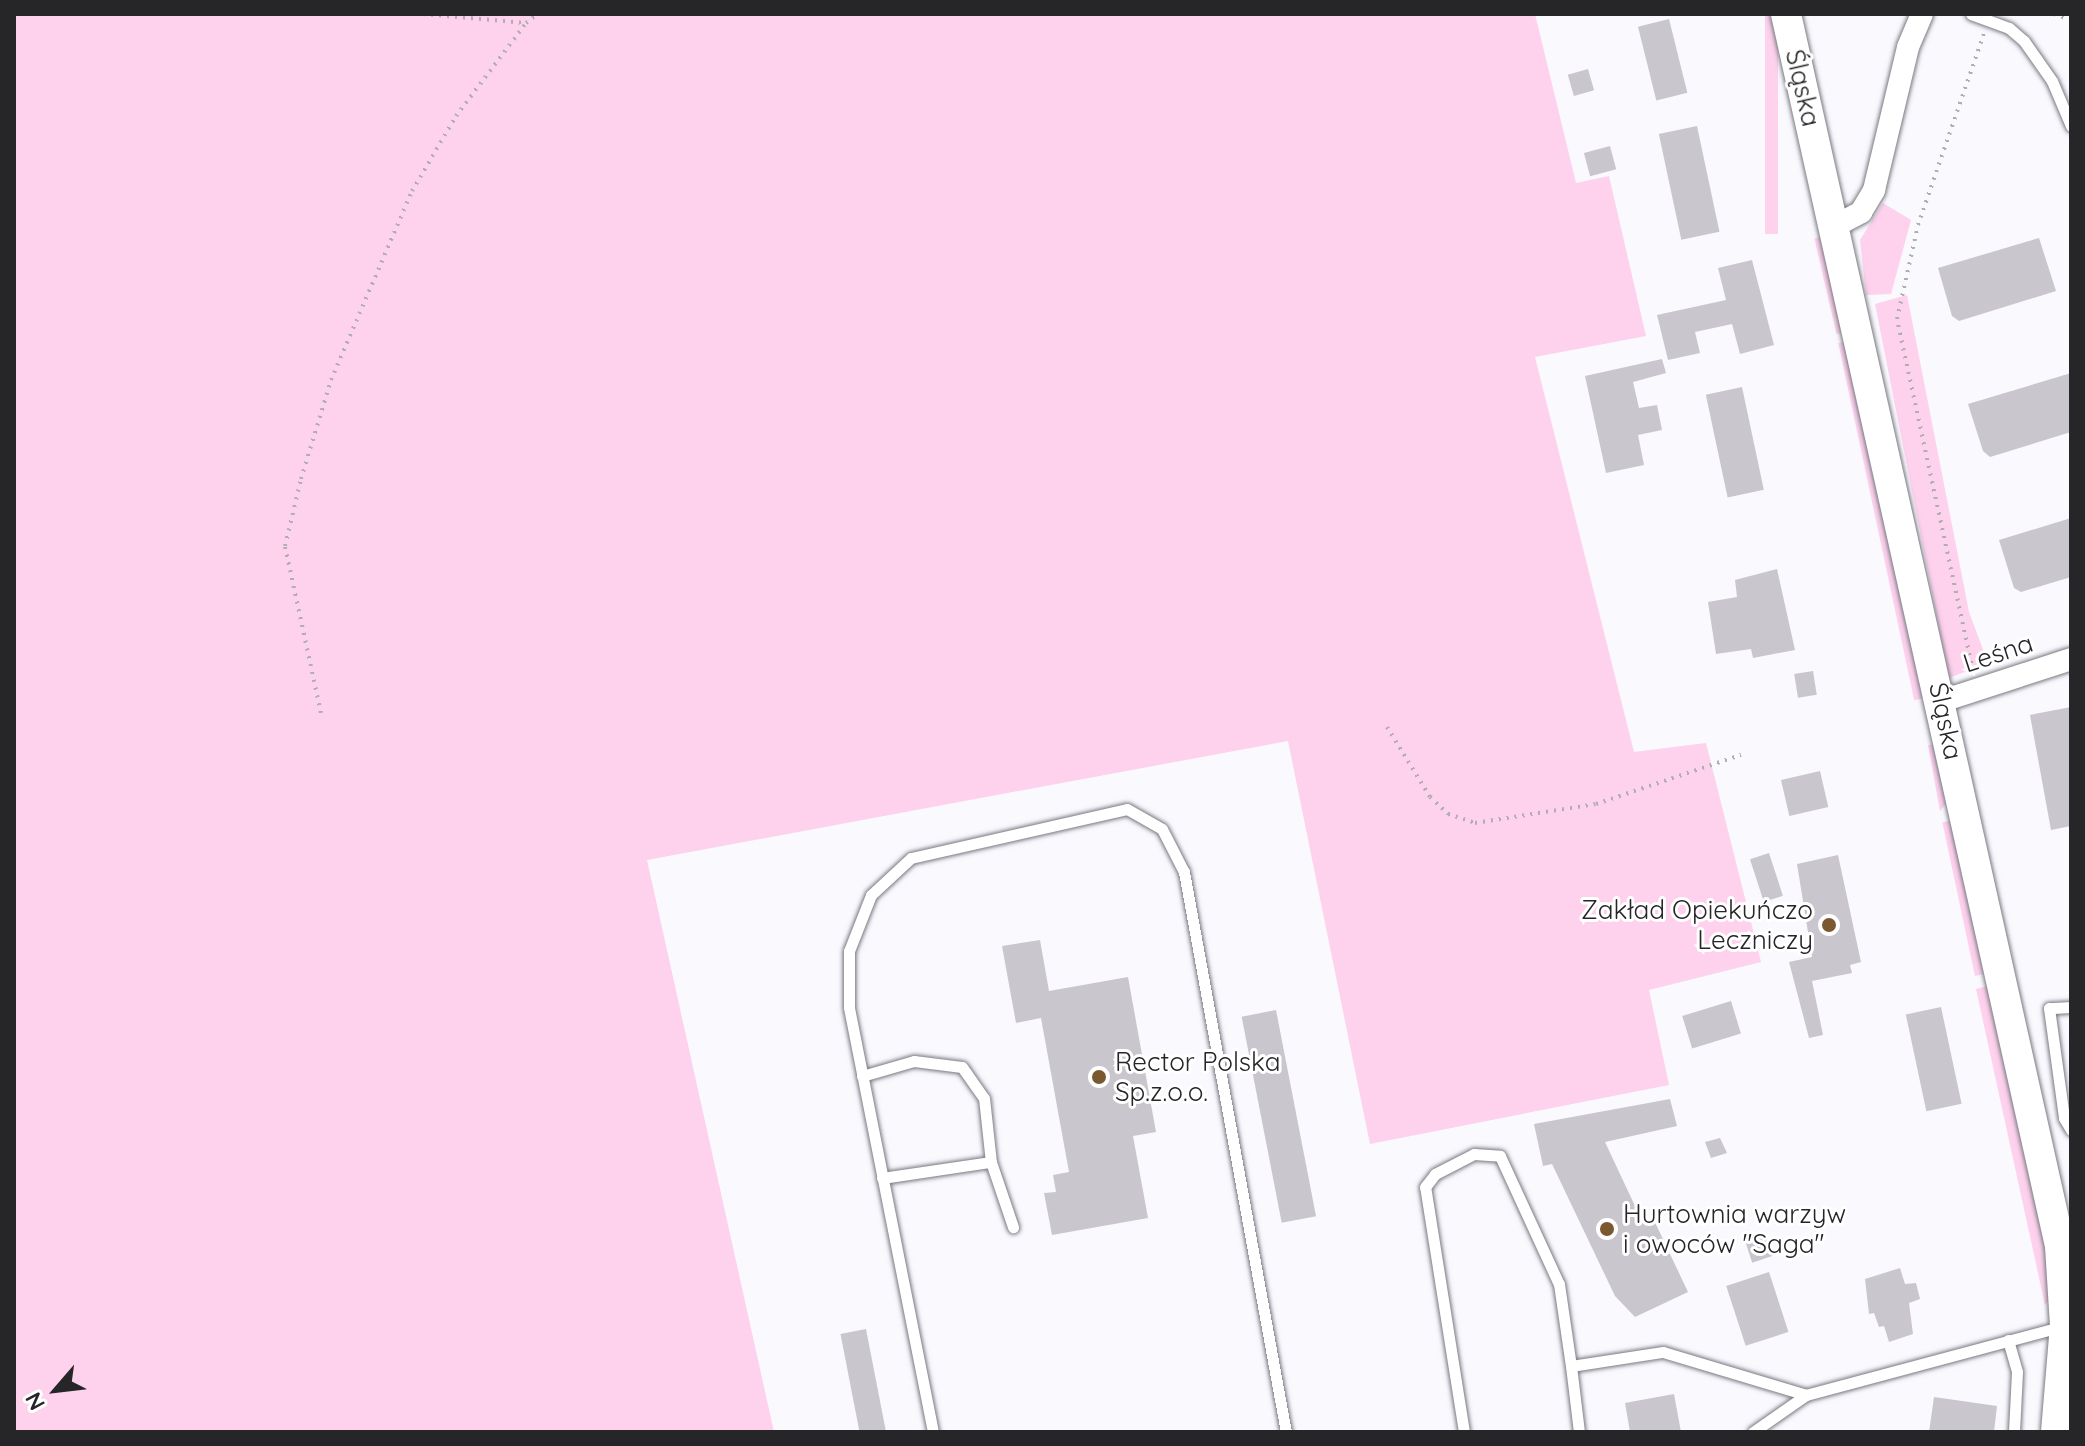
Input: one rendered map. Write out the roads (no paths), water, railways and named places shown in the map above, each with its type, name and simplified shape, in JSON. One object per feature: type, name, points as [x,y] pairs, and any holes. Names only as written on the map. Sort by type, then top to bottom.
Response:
[{"type":"main road","name":"Śląska","points":[[1786,14],[1942,701],[2055,1221],[2067,1333],[2056,1432]]},
{"type":"street","points":[[1835,226],[1861,212],[1874,190],[1908,47],[1922,14]]},
{"type":"street","name":"Leśna","points":[[1942,701],[2071,659]]},
{"type":"lane","points":[[1971,14],[1990,20],[2024,41],[2052,81],[2071,126]]},
{"type":"lane","points":[[933,1432],[849,1007],[849,951],[871,895],[911,858],[1127,809],[1162,829],[1184,872],[1286,1432]]},
{"type":"lane","points":[[2071,1007],[2049,1008],[2064,1118],[2071,1130]]},
{"type":"lane","points":[[862,1076],[914,1061],[962,1067],[984,1098],[991,1162],[1013,1227]]},
{"type":"lane","points":[[1464,1432],[1425,1187],[1435,1174],[1474,1154],[1500,1156],[1559,1284],[1579,1432]]},
{"type":"lane","points":[[882,1178],[991,1162]]},
{"type":"lane","points":[[1753,1432],[1806,1395],[2008,1340],[2067,1333]]},
{"type":"lane","points":[[2008,1340],[2017,1372],[2014,1432]]},
{"type":"lane","points":[[1571,1366],[1663,1352],[1806,1395]]},
{"type":"place","name":"Zakład Opiekuńczo Leczniczy","points":[[1829,925]]},
{"type":"place","name":"Rector Polska Sp.z.o.o.","points":[[1099,1077]]},
{"type":"place","name":"Hurtownia warzyw i owoców \"Saga\"","points":[[1607,1229]]}]
